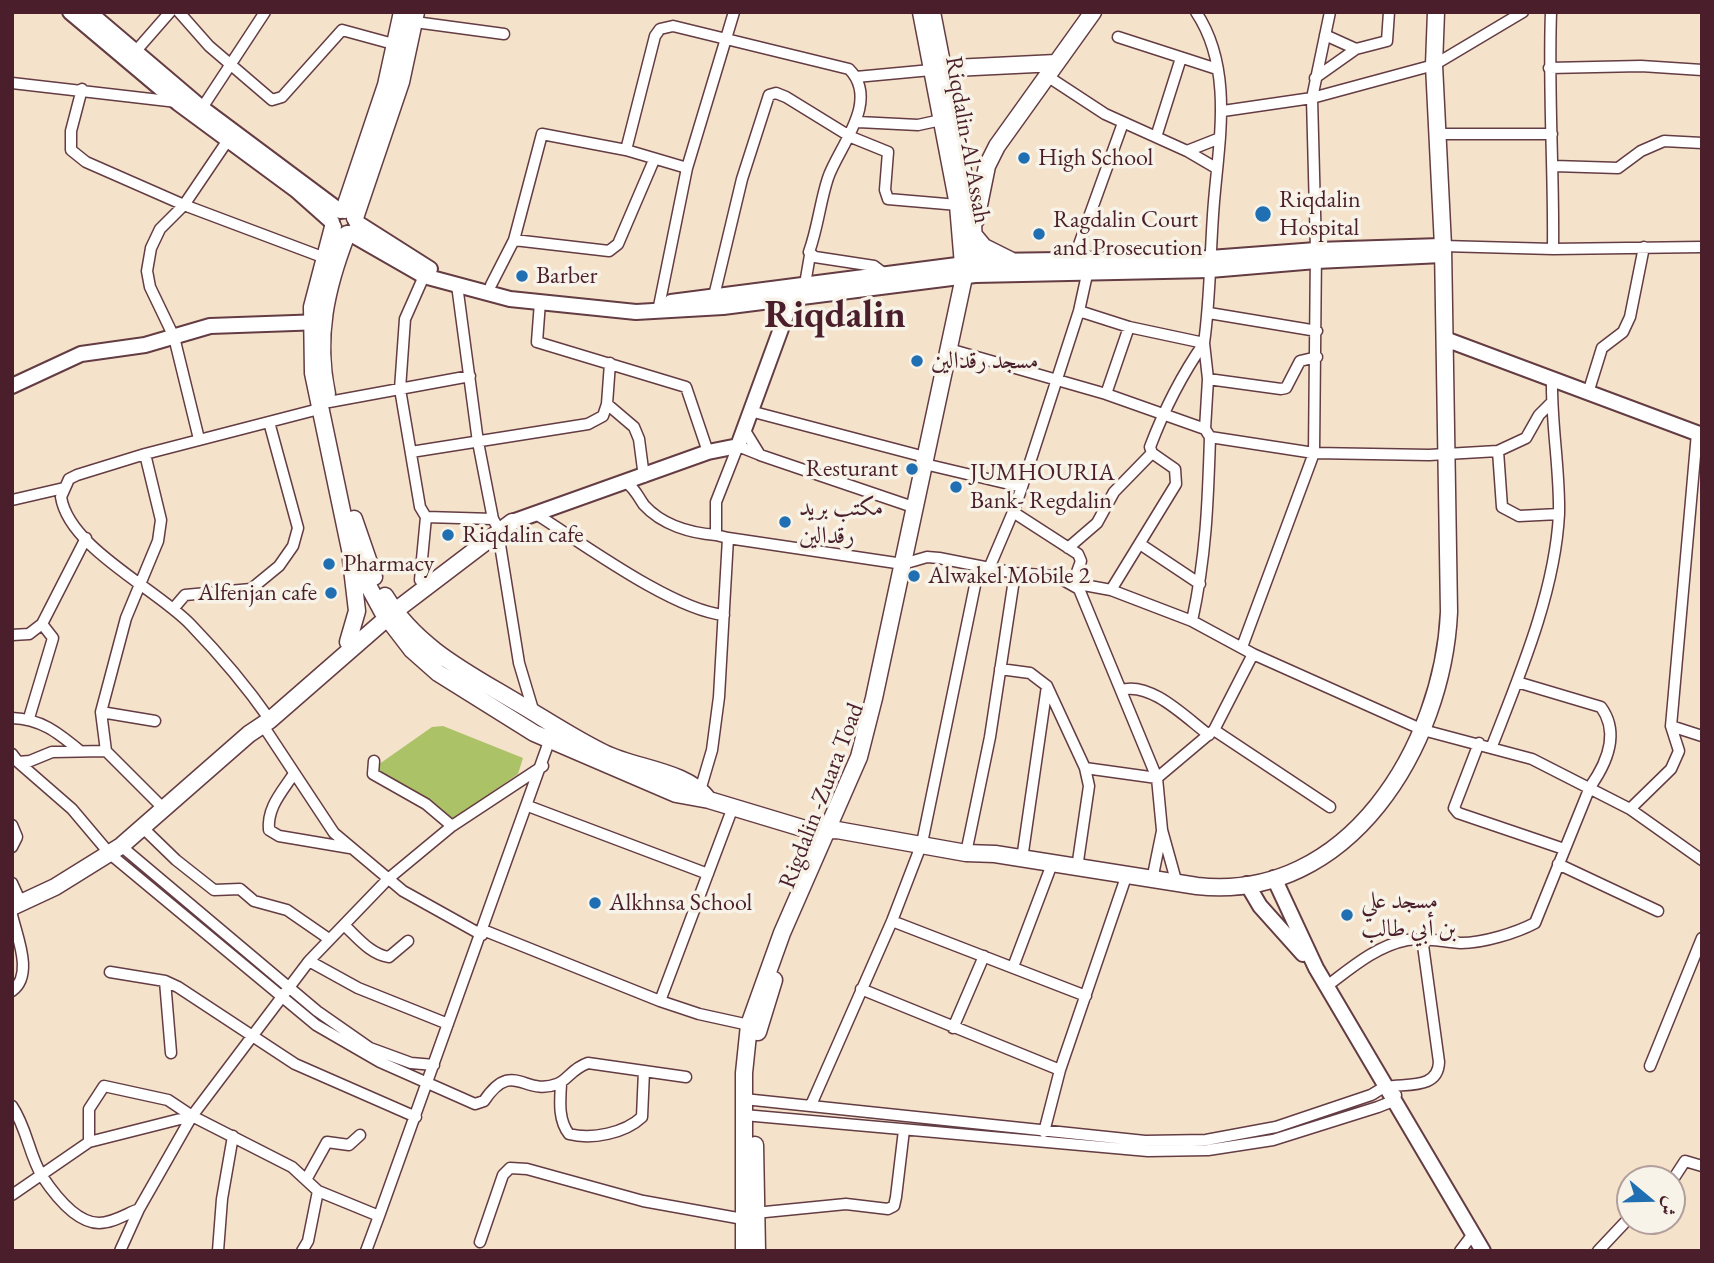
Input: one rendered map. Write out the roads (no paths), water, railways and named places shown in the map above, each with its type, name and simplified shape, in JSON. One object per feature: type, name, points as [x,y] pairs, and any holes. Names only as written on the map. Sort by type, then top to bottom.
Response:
[{"type":"main road","points":[[316,321],[397,46],[402,12]]},
{"type":"main road","name":"Riqdalin-Al Assah","points":[[920,12],[939,76],[974,233],[970,270]]},
{"type":"main road","name":"Riqdalin-Al Assah","points":[[932,12],[941,120],[970,270]]},
{"type":"main road","points":[[1010,260],[984,247],[974,233],[992,155],[1093,12]]},
{"type":"main road","points":[[416,17],[401,82],[345,222],[325,258],[314,292],[316,321],[313,373],[358,535],[389,611],[444,660],[534,713],[553,733],[676,794],[702,796],[812,831],[832,831],[922,843],[966,853],[1212,888],[1275,878],[1313,861],[1366,823],[1385,799],[1423,730],[1439,687],[1448,637],[1443,251],[1434,65],[1436,12]]},
{"type":"main road","points":[[939,76],[1052,70]]},
{"type":"main road","name":"Rigdalin -Zuara Toad","points":[[749,1107],[754,1056],[762,1019],[784,953],[859,757],[908,562],[970,270]]},
{"type":"main road","points":[[324,406],[351,554],[357,611],[348,642]]},
{"type":"main road","name":"Rigdalin -Zuara Toad","points":[[908,562],[916,508],[929,462]]},
{"type":"main road","points":[[15,908],[116,850],[144,829],[389,611],[414,585],[441,562],[500,525]]},
{"type":"main road","points":[[261,723],[348,642],[500,525]]},
{"type":"main road","points":[[351,554],[412,650],[438,673],[534,733],[553,733]]},
{"type":"main road","points":[[382,589],[393,593],[414,585]]},
{"type":"main road","name":"Rigdalin -Zuara Toad","points":[[744,1251],[749,1216],[749,1025],[765,975],[832,831]]},
{"type":"main road","name":"Rigdalin -Zuara Toad","points":[[749,1216],[757,1251]]},
{"type":"street","points":[[70,12],[178,103]]},
{"type":"street","points":[[89,12],[228,140],[296,190],[424,276],[457,285],[481,285],[658,308],[723,307],[970,270],[1010,260],[1073,266]]},
{"type":"street","points":[[135,52],[170,12]]},
{"type":"street","points":[[179,12],[230,65],[272,100],[282,97],[342,30],[397,46]]},
{"type":"street","points":[[199,112],[265,12]]},
{"type":"street","points":[[658,308],[687,168],[734,12]]},
{"type":"street","points":[[1192,621],[1200,584],[1208,519],[1208,379],[1204,343],[1209,313],[1216,168],[1223,111],[1217,69],[1196,12]]},
{"type":"street","points":[[1242,648],[1314,453],[1317,331],[1312,98],[1330,12]]},
{"type":"street","points":[[1315,78],[1356,49],[1387,41],[1389,12]]},
{"type":"street","points":[[1223,111],[1312,98],[1434,65],[1512,16],[1523,12]]},
{"type":"street","points":[[1551,12],[1549,68],[1554,166],[1553,250]]},
{"type":"street","points":[[416,17],[504,34]]},
{"type":"street","points":[[626,150],[655,36],[660,29],[673,26],[843,68],[856,77],[939,76]]},
{"type":"street","points":[[1325,35],[1356,49]]},
{"type":"street","points":[[1118,37],[1217,69]]},
{"type":"street","points":[[1156,137],[1181,58]]},
{"type":"street","points":[[1549,68],[1641,66],[1702,70]]},
{"type":"street","points":[[1052,70],[1122,123],[1187,151],[1216,168]]},
{"type":"street","points":[[716,535],[716,502],[793,296],[806,284],[827,181],[858,122],[856,77]]},
{"type":"street","points":[[12,83],[82,89],[178,103],[199,112],[345,222],[429,268],[481,285],[510,299],[636,312],[714,296],[886,275],[1073,266],[1210,265],[1316,255],[1466,249],[1702,247]]},
{"type":"street","points":[[82,89],[71,131],[71,149],[86,162],[184,205],[325,258]]},
{"type":"street","points":[[714,296],[743,179],[769,95],[776,93],[786,97],[851,137],[888,152],[885,190],[888,199],[958,205]]},
{"type":"street","points":[[858,122],[918,125],[941,120]]},
{"type":"street","points":[[1073,266],[1122,123]]},
{"type":"street","points":[[481,285],[514,240],[542,134],[626,150],[687,168]]},
{"type":"street","points":[[1437,134],[1552,134]]},
{"type":"street","points":[[1187,151],[1220,138]]},
{"type":"street","points":[[199,439],[174,337],[150,287],[147,271],[151,248],[160,229],[184,205],[228,140]]},
{"type":"street","points":[[1554,166],[1618,167],[1642,151],[1664,141],[1702,143]]},
{"type":"street","points":[[514,240],[609,251],[618,244],[654,160]]},
{"type":"street","points":[[1588,393],[1602,348],[1623,332],[1630,317],[1644,247]]},
{"type":"street","points":[[810,255],[874,266],[886,275]]},
{"type":"street","points":[[811,1105],[922,843],[984,566],[1023,487],[1079,311],[1089,266]]},
{"type":"street","points":[[414,585],[426,517],[420,507],[400,389],[405,318],[424,276]]},
{"type":"street","points":[[457,285],[478,442],[500,525],[519,663],[534,713],[534,733]]},
{"type":"street","points":[[540,302],[537,342],[686,387],[708,452]]},
{"type":"street","points":[[1079,311],[1129,327],[1204,343]]},
{"type":"street","points":[[1209,313],[1317,331]]},
{"type":"street","points":[[12,386],[81,354],[174,337],[210,326],[316,321]]},
{"type":"street","points":[[1106,394],[1129,327]]},
{"type":"street","points":[[1445,339],[1699,434],[1683,568],[1671,726],[1679,751],[1677,762],[1630,809]]},
{"type":"street","points":[[1111,590],[1171,494],[1177,475],[1170,464],[1152,453],[1150,447],[1163,413],[1187,366],[1204,343]]},
{"type":"street","points":[[953,350],[1106,394],[1163,413],[1207,433],[1314,453],[1447,455],[1498,452],[1526,438],[1539,415],[1552,402]]},
{"type":"street","points":[[1208,379],[1286,388],[1300,362],[1317,357]]},
{"type":"street","points":[[411,452],[588,424],[603,416],[607,404],[610,363]]},
{"type":"street","points":[[470,376],[324,406],[77,475],[64,488],[61,496],[62,508],[86,538],[191,625],[261,723],[334,833],[388,880],[482,932],[689,1012],[749,1025]]},
{"type":"street","points":[[1492,746],[1517,682],[1550,579],[1559,514],[1552,379]]},
{"type":"street","points":[[607,404],[634,426],[639,439],[644,477]]},
{"type":"street","points":[[750,411],[1023,487]]},
{"type":"street","points":[[173,609],[185,595],[251,589],[279,566],[293,546],[298,528],[269,422]]},
{"type":"street","points":[[744,428],[760,455]]},
{"type":"street","points":[[426,517],[500,525],[628,483],[708,452],[738,446],[916,508]]},
{"type":"street","points":[[1498,452],[1502,507],[1519,516],[1559,514]]},
{"type":"street","points":[[1068,548],[1097,523],[1114,492],[1152,453]]},
{"type":"street","points":[[145,454],[161,520],[158,541],[142,585],[126,618],[101,712],[106,751],[164,809]]},
{"type":"street","points":[[628,483],[638,491],[645,505],[685,532],[908,562],[927,557],[1015,573],[1056,576],[1073,583],[1111,590],[1192,621],[1253,654],[1423,730],[1532,758],[1630,809],[1702,860]]},
{"type":"street","points":[[12,500],[64,488]]},
{"type":"street","points":[[1013,512],[1077,554],[1081,561],[1073,583]]},
{"type":"street","points":[[536,514],[633,575],[704,613],[724,615]]},
{"type":"street","points":[[12,635],[29,634],[42,624],[86,538]]},
{"type":"street","points":[[702,796],[712,750],[729,538]]},
{"type":"street","points":[[1140,544],[1200,584]]},
{"type":"street","points":[[966,853],[979,797],[1015,573]]},
{"type":"street","points":[[1073,583],[1079,589],[1157,778],[1162,830],[1177,884]]},
{"type":"street","points":[[29,719],[53,638],[42,624]]},
{"type":"street","points":[[1085,768],[1157,778],[1211,733],[1253,654]]},
{"type":"street","points":[[1000,669],[1030,673],[1047,687],[1085,768],[1089,786],[1077,868]]},
{"type":"street","points":[[1326,986],[1381,949],[1422,938],[1466,942],[1523,929],[1535,923],[1590,787],[1603,769],[1611,746],[1608,718],[1601,707],[1517,682]]},
{"type":"street","points":[[1022,859],[1047,687]]},
{"type":"street","points":[[1121,690],[1131,687],[1152,694],[1330,807]]},
{"type":"street","points":[[101,712],[155,721]]},
{"type":"street","points":[[12,718],[29,719],[52,727],[79,750]]},
{"type":"street","points":[[1671,726],[1702,736]]},
{"type":"street","points":[[366,1251],[553,733]]},
{"type":"street","points":[[12,742],[14,756],[116,850],[284,992],[316,1025],[367,1055],[475,1104],[484,1101],[495,1084],[513,1078],[547,1087],[561,1083],[574,1068],[588,1063],[686,1077]]},
{"type":"street","points":[[1479,743],[1454,808],[1458,813],[1564,849]]},
{"type":"street","points":[[14,756],[30,761],[52,751],[106,751]]},
{"type":"street","points":[[374,761],[373,774],[426,804],[452,825]]},
{"type":"street","points":[[120,1251],[139,1209],[192,1116],[309,961],[388,880],[452,825],[543,765]]},
{"type":"street","points":[[293,775],[272,805],[268,818],[269,830],[279,836],[352,849]]},
{"type":"street","points":[[528,806],[708,874]]},
{"type":"street","points":[[660,1001],[733,807]]},
{"type":"street","points":[[12,825],[17,837],[12,847]]},
{"type":"street","points":[[144,829],[176,860],[214,890],[240,889],[254,901],[287,910],[329,939]]},
{"type":"street","points":[[1152,880],[1162,830]]},
{"type":"street","points":[[1013,967],[1052,864]]},
{"type":"street","points":[[1558,864],[1658,911]]},
{"type":"street","points":[[1044,1132],[1060,1070],[1126,877]]},
{"type":"street","points":[[1275,878],[1326,986],[1385,1087],[1397,1094],[1483,1251]]},
{"type":"street","points":[[12,883],[24,967],[20,986],[12,991]]},
{"type":"street","points":[[1247,884],[1260,906],[1316,968]]},
{"type":"street","points":[[891,921],[1086,996]]},
{"type":"street","points":[[344,925],[372,951],[383,956],[389,957],[408,941]]},
{"type":"street","points":[[749,1107],[904,1130],[1148,1151],[1208,1150],[1273,1140],[1378,1107],[1397,1094],[1433,1079],[1439,1071],[1422,938]]},
{"type":"street","points":[[1650,1066],[1702,938]]},
{"type":"street","points":[[953,1028],[984,956]]},
{"type":"street","points":[[309,961],[358,988],[448,1024]]},
{"type":"street","points":[[110,972],[164,981],[178,987],[295,1064],[416,1118]]},
{"type":"street","points":[[164,981],[171,1053]]},
{"type":"street","points":[[861,989],[1060,1070]]},
{"type":"street","points":[[284,992],[370,1048],[411,1063],[434,1065]]},
{"type":"street","points":[[561,1083],[560,1108],[564,1127],[569,1134],[621,1131],[642,1117],[644,1071]]},
{"type":"street","points":[[89,1142],[89,1109],[104,1086],[168,1100],[192,1116],[307,1178],[318,1191],[379,1216]]},
{"type":"street","points":[[749,1107],[811,1105],[1145,1141],[1206,1140],[1276,1127],[1371,1095],[1385,1087]]},
{"type":"street","points":[[1371,1095],[1378,1107]]},
{"type":"street","points":[[12,1106],[23,1122],[42,1175],[79,1219],[97,1223],[111,1221],[139,1209]]},
{"type":"street","points":[[12,1195],[89,1142],[192,1116]]},
{"type":"street","points":[[480,1242],[503,1175],[510,1168],[527,1169],[643,1201],[749,1216],[846,1204],[888,1209],[894,1206],[896,1197],[904,1130]]},
{"type":"street","points":[[307,1178],[327,1142],[349,1145],[360,1135]]},
{"type":"street","points":[[218,1251],[222,1199],[233,1136]]},
{"type":"street","points":[[1682,1165],[1685,1161],[1702,1166]]},
{"type":"street","points":[[302,1251],[308,1241],[318,1191]]},
{"type":"street","points":[[1598,1251],[1616,1232]]},
{"type":"street","points":[[1460,1251],[1473,1234]]},
{"type":"place","name":"High School","points":[[1024,158]]},
{"type":"place","name":"Riqdalin Hospital","points":[[1263,214]]},
{"type":"place","name":"Ragdalin Court and Prosecution","points":[[1039,234]]},
{"type":"place","name":"Barber","points":[[522,276]]},
{"type":"place","name":"مسجد رقدالين","points":[[917,361]]},
{"type":"place","name":"Resturant","points":[[912,469]]},
{"type":"place","name":"JUMHOURIA Bank- Regdalin","points":[[956,487]]},
{"type":"place","name":"مكتب بريد رقدالين","points":[[785,522]]},
{"type":"place","name":"Riqdalin cafe","points":[[448,535]]},
{"type":"place","name":"Pharmacy","points":[[329,564]]},
{"type":"place","name":"Alwakel Mobile 2","points":[[914,576]]},
{"type":"place","name":"Alfenjan cafe","points":[[331,593]]},
{"type":"place","name":"Alkhnsa School","points":[[595,903]]},
{"type":"place","name":"مسجد علي بن أبي طالب","points":[[1347,915]]},
{"type":"district","name":"Riqdalin","points":[[835,317]]}]
